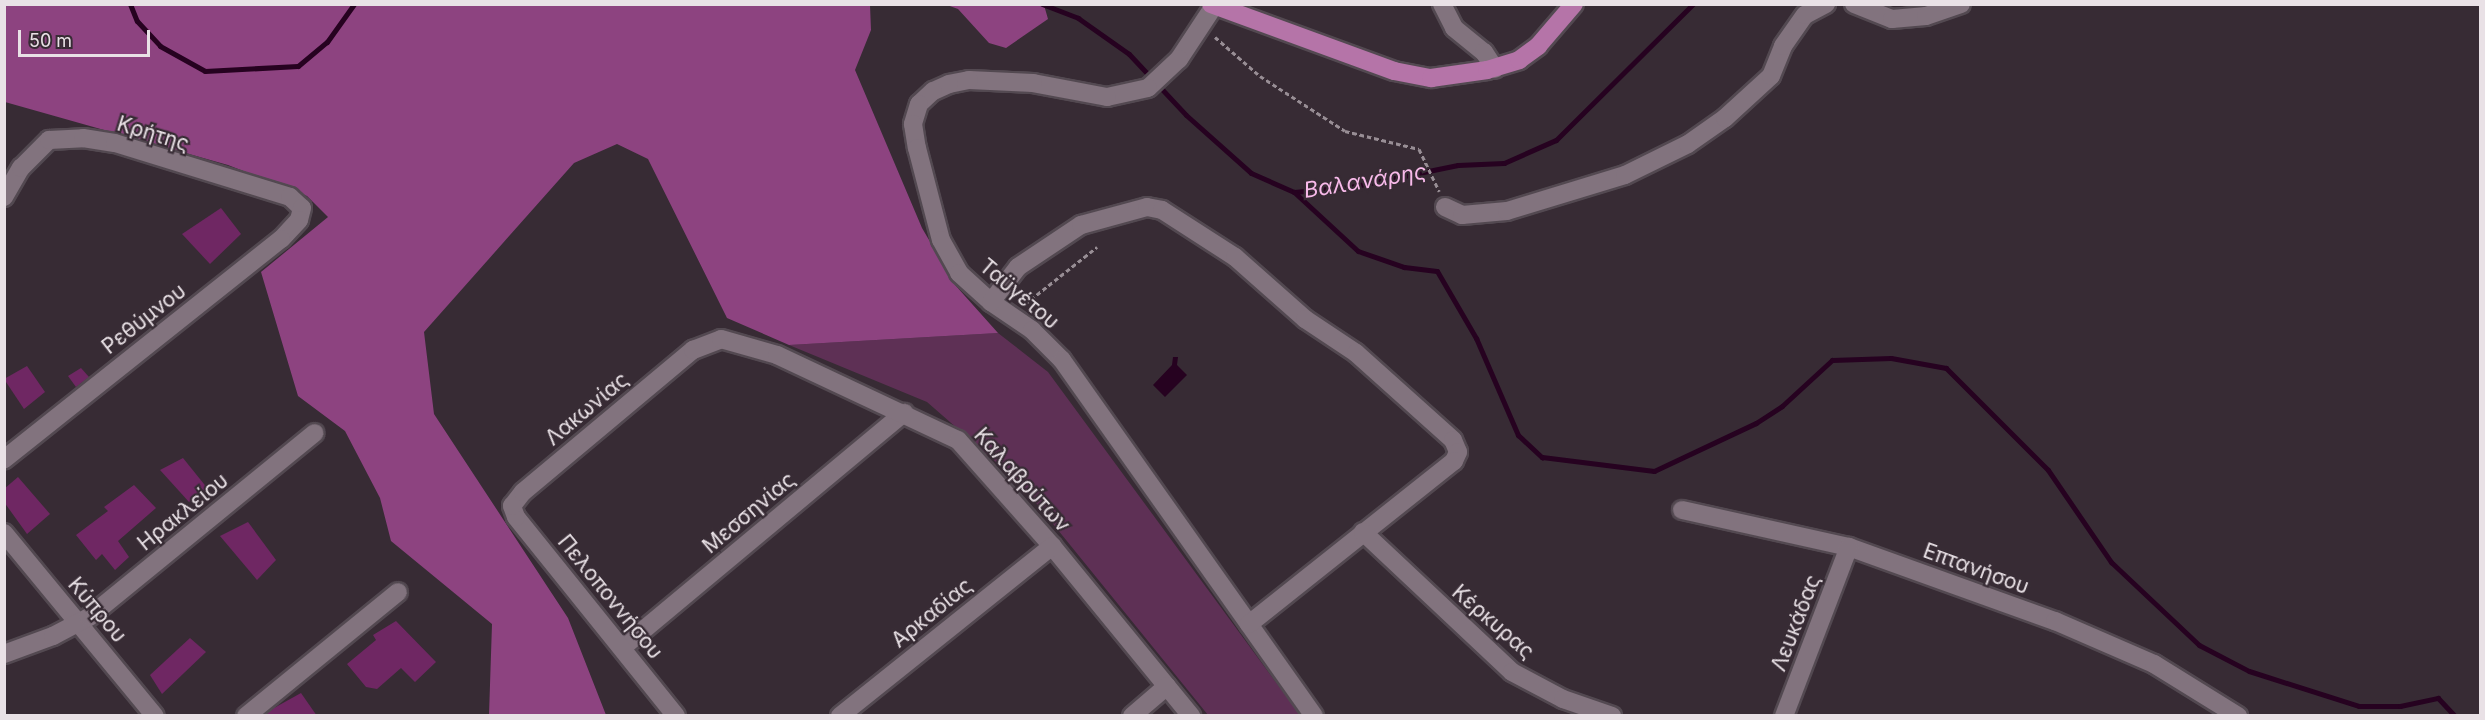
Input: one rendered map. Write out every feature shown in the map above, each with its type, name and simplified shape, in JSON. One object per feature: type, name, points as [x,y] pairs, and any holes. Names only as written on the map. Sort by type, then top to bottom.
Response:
[{"type":"main road","points":[[1213,5],[1405,74],[1444,78],[1495,69],[1528,54],[1574,4]]},
{"type":"street","points":[[1442,4],[1454,28],[1485,52],[1495,69]]},
{"type":"street","points":[[1445,207],[1462,215],[1507,211],[1625,175],[1688,144],[1725,118],[1771,76],[1783,46],[1804,15],[1826,4]]},
{"type":"street","points":[[1854,4],[1892,19],[1926,16],[1961,4]]},
{"type":"street","name":"Ταϋγέτου","points":[[1213,5],[1201,27],[1168,72],[1148,87],[1107,97],[1033,83],[969,80],[933,91],[919,104],[914,124],[917,148],[941,240],[959,273],[990,302],[1012,315],[1062,360],[1314,716]]},
{"type":"street","name":"Κρήτης","points":[[7,194],[21,168],[49,140],[83,138],[115,143],[290,197],[302,208]]},
{"type":"street","points":[[990,302],[1018,267],[1081,225],[1147,207],[1162,210],[1235,257],[1305,319],[1356,353],[1457,446],[1454,461],[1248,624]]},
{"type":"street","name":"Ρεθύμνου","points":[[4,459],[281,239],[299,220],[302,208]]},
{"type":"street","name":"Καλαβρύτων","points":[[693,350],[721,339],[746,344],[958,440],[1052,546],[1191,716]]},
{"type":"street","name":"Λακωνίας","points":[[512,506],[523,492],[693,350]]},
{"type":"street","name":"Μεσσηνίας","points":[[622,646],[904,414]]},
{"type":"street","name":"Ηρακλείου","points":[[4,654],[79,623],[315,433]]},
{"type":"street","name":"Πελοποννήσου","points":[[512,506],[516,517],[676,716]]},
{"type":"street","name":"Επτανήσου","points":[[1682,510],[1849,547],[2106,640],[2154,664],[2238,716]]},
{"type":"street","name":"Κέρκυρας","points":[[1363,532],[1512,672],[1563,699],[1612,716]]},
{"type":"street","name":"Κύπρου","points":[[4,533],[155,716]]},
{"type":"street","name":"Αρκαδίας","points":[[840,716],[1052,546]]},
{"type":"street","name":"Λευκάδας","points":[[1784,716],[1849,547]]},
{"type":"street","points":[[246,716],[398,592]]},
{"type":"street","points":[[1132,716],[1167,687]]},
{"type":"path","points":[[1201,27],[1260,76],[1345,131],[1419,149],[1445,207]]},
{"type":"path","points":[[1012,315],[1097,247]]},
{"type":"shaded area","points":[[4,5],[870,5],[871,30],[855,70],[922,228],[956,286],[998,333],[789,345],[727,318],[648,159],[617,144],[574,163],[424,332],[434,414],[568,618],[606,715],[489,715],[492,624],[391,541],[380,498],[345,431],[298,396],[261,272],[328,217],[307,196],[228,165],[5,102]]},
{"type":"shaded area","points":[[947,5],[1044,5],[1048,19],[1006,48],[989,43],[958,9]]},
{"type":"shaded area","points":[[998,333],[1048,372],[1300,715],[1208,715],[1019,482],[927,402],[789,345]]},
{"type":"shaded area","points":[[1173,357],[1178,357],[1177,365],[1187,375],[1165,397],[1153,385],[1172,365]]},
{"type":"building","points":[[221,208],[241,234],[210,264],[182,234]]},
{"type":"building","points":[[27,366],[45,392],[24,409],[4,379]]},
{"type":"building","points":[[81,368],[89,377],[76,387],[68,376]]},
{"type":"building","points":[[183,458],[208,489],[189,502],[160,470]]},
{"type":"building","points":[[18,477],[50,514],[27,534],[4,502],[4,489]]},
{"type":"building","points":[[134,485],[156,508],[118,541],[129,557],[115,570],[102,554],[96,560],[76,535],[108,511],[104,507]]},
{"type":"building","points":[[248,522],[276,560],[257,580],[220,536]]},
{"type":"building","points":[[396,621],[436,662],[415,682],[401,668],[377,689],[366,687],[347,664],[376,640],[373,635]]},
{"type":"building","points":[[190,638],[206,652],[162,694],[150,675]]},
{"type":"building","points":[[301,693],[317,716],[264,716],[274,708]]},
{"type":"waterway","name":"Βαλανάρης","points":[[130,4],[137,21],[160,46],[205,71],[298,66],[327,42],[354,4]]},
{"type":"waterway","name":"Βαλανάρης","points":[[1042,4],[1078,18],[1129,54],[1186,115],[1251,173],[1294,192],[1350,187],[1458,165],[1504,163],[1556,140],[1693,4]]},
{"type":"waterway","points":[[1294,192],[1358,251],[1404,267],[1437,271],[1476,338],[1518,435],[1542,457],[1654,471],[1756,423],[1782,406],[1832,360],[1891,358],[1946,368],[2048,470],[2111,562],[2199,645],[2249,671],[2359,706],[2400,706],[2438,698],[2455,716]]}]
